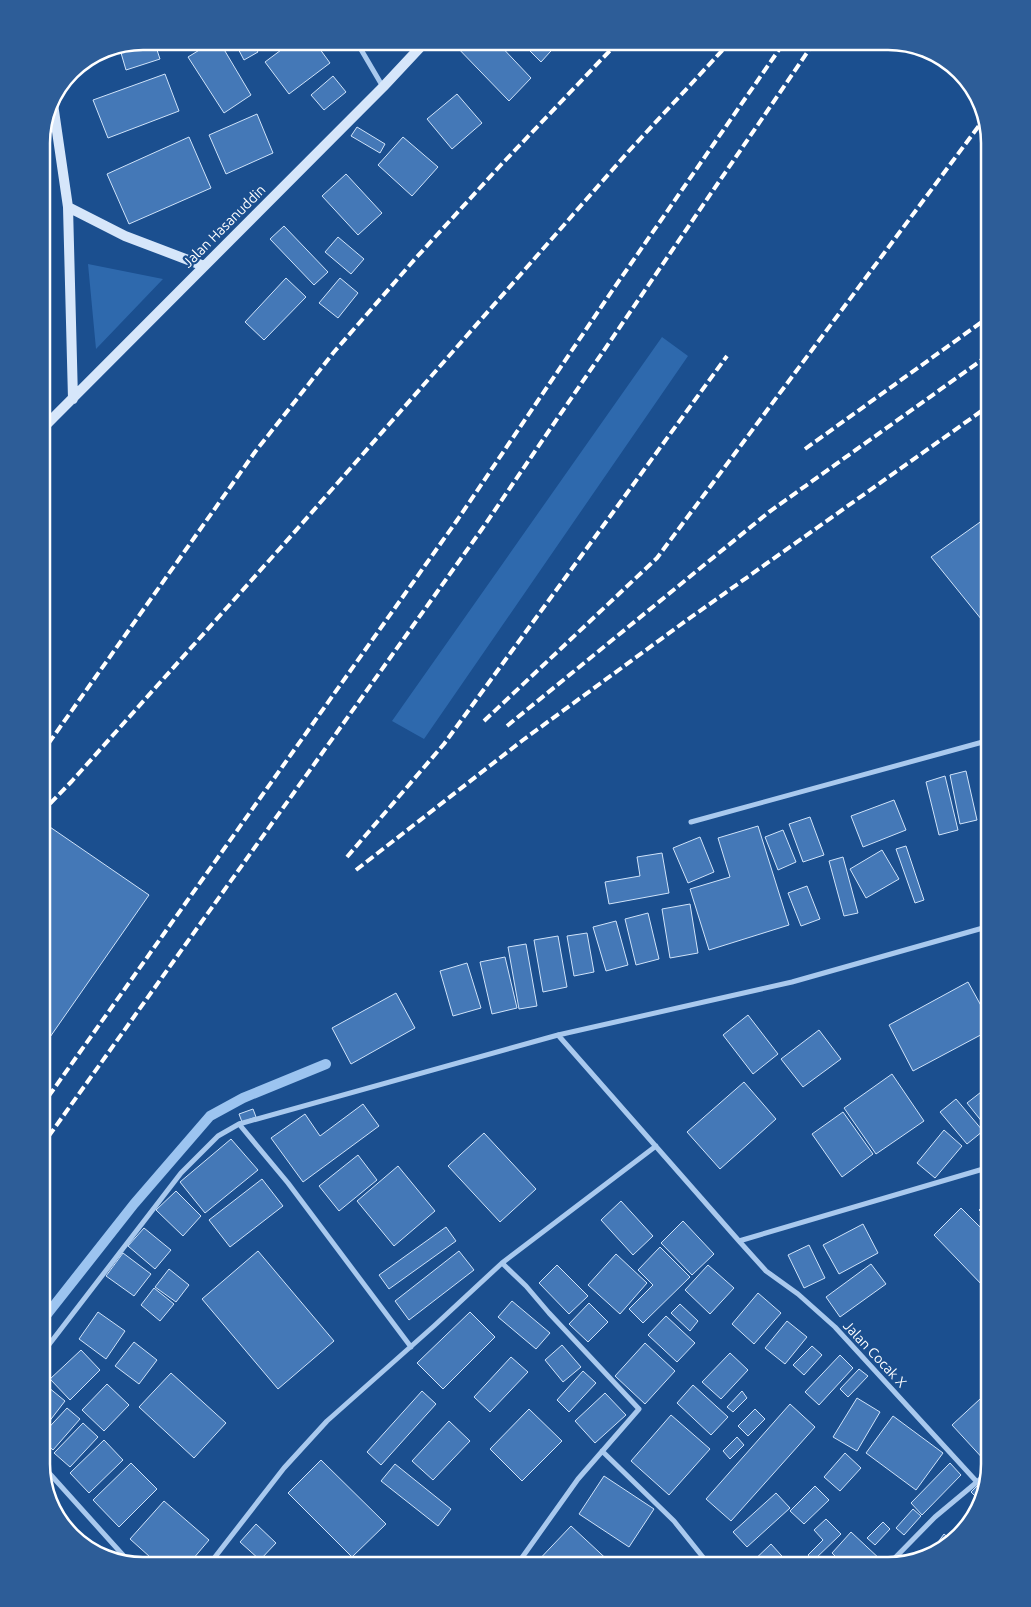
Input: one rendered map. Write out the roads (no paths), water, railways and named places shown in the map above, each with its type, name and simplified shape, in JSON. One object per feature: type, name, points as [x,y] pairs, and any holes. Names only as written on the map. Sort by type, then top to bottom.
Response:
[{"type":"main road","name":"Jalan Hasanuddin","points":[[50,421],[417,50]]},
{"type":"main road","points":[[55,114],[68,207],[73,399]]},
{"type":"main road","points":[[68,207],[125,236],[204,266]]},
{"type":"street","points":[[361,50],[382,87]]},
{"type":"street","points":[[691,822],[981,742]]},
{"type":"street","points":[[50,1343],[180,1173],[218,1136],[239,1124],[558,1035],[792,982],[981,929]]},
{"type":"street","name":"Jalan Cocak X","points":[[558,1035],[766,1271],[798,1294],[835,1327],[977,1482]]},
{"type":"street","points":[[239,1124],[288,1183],[411,1347]]},
{"type":"street","points":[[215,1557],[284,1468],[327,1421],[502,1263],[656,1146]]},
{"type":"street","points":[[739,1241],[981,1170]]},
{"type":"street","points":[[502,1263],[526,1286],[549,1314],[639,1409],[578,1479],[522,1557]]},
{"type":"street","points":[[602,1451],[674,1521],[703,1557]]},
{"type":"street","points":[[51,1475],[122,1554]]},
{"type":"street","points":[[897,1556],[935,1517],[979,1480]]},
{"type":"waterway","points":[[50,1311],[134,1204],[210,1116],[243,1098],[326,1064]]},
{"type":"railway","points":[[50,741],[255,452],[334,352],[499,167],[610,50]]},
{"type":"railway","points":[[50,804],[291,536],[628,152],[723,50]]},
{"type":"railway","points":[[50,1094],[458,519],[612,291],[779,50]]},
{"type":"railway","points":[[50,1134],[482,529],[809,50]]},
{"type":"railway","points":[[484,721],[657,558],[979,126]]},
{"type":"railway","points":[[805,449],[981,322]]},
{"type":"railway","points":[[347,857],[444,744],[727,356]]},
{"type":"railway","points":[[507,726],[769,512],[981,360]]},
{"type":"railway","points":[[356,870],[523,740],[687,620],[981,411]]}]
